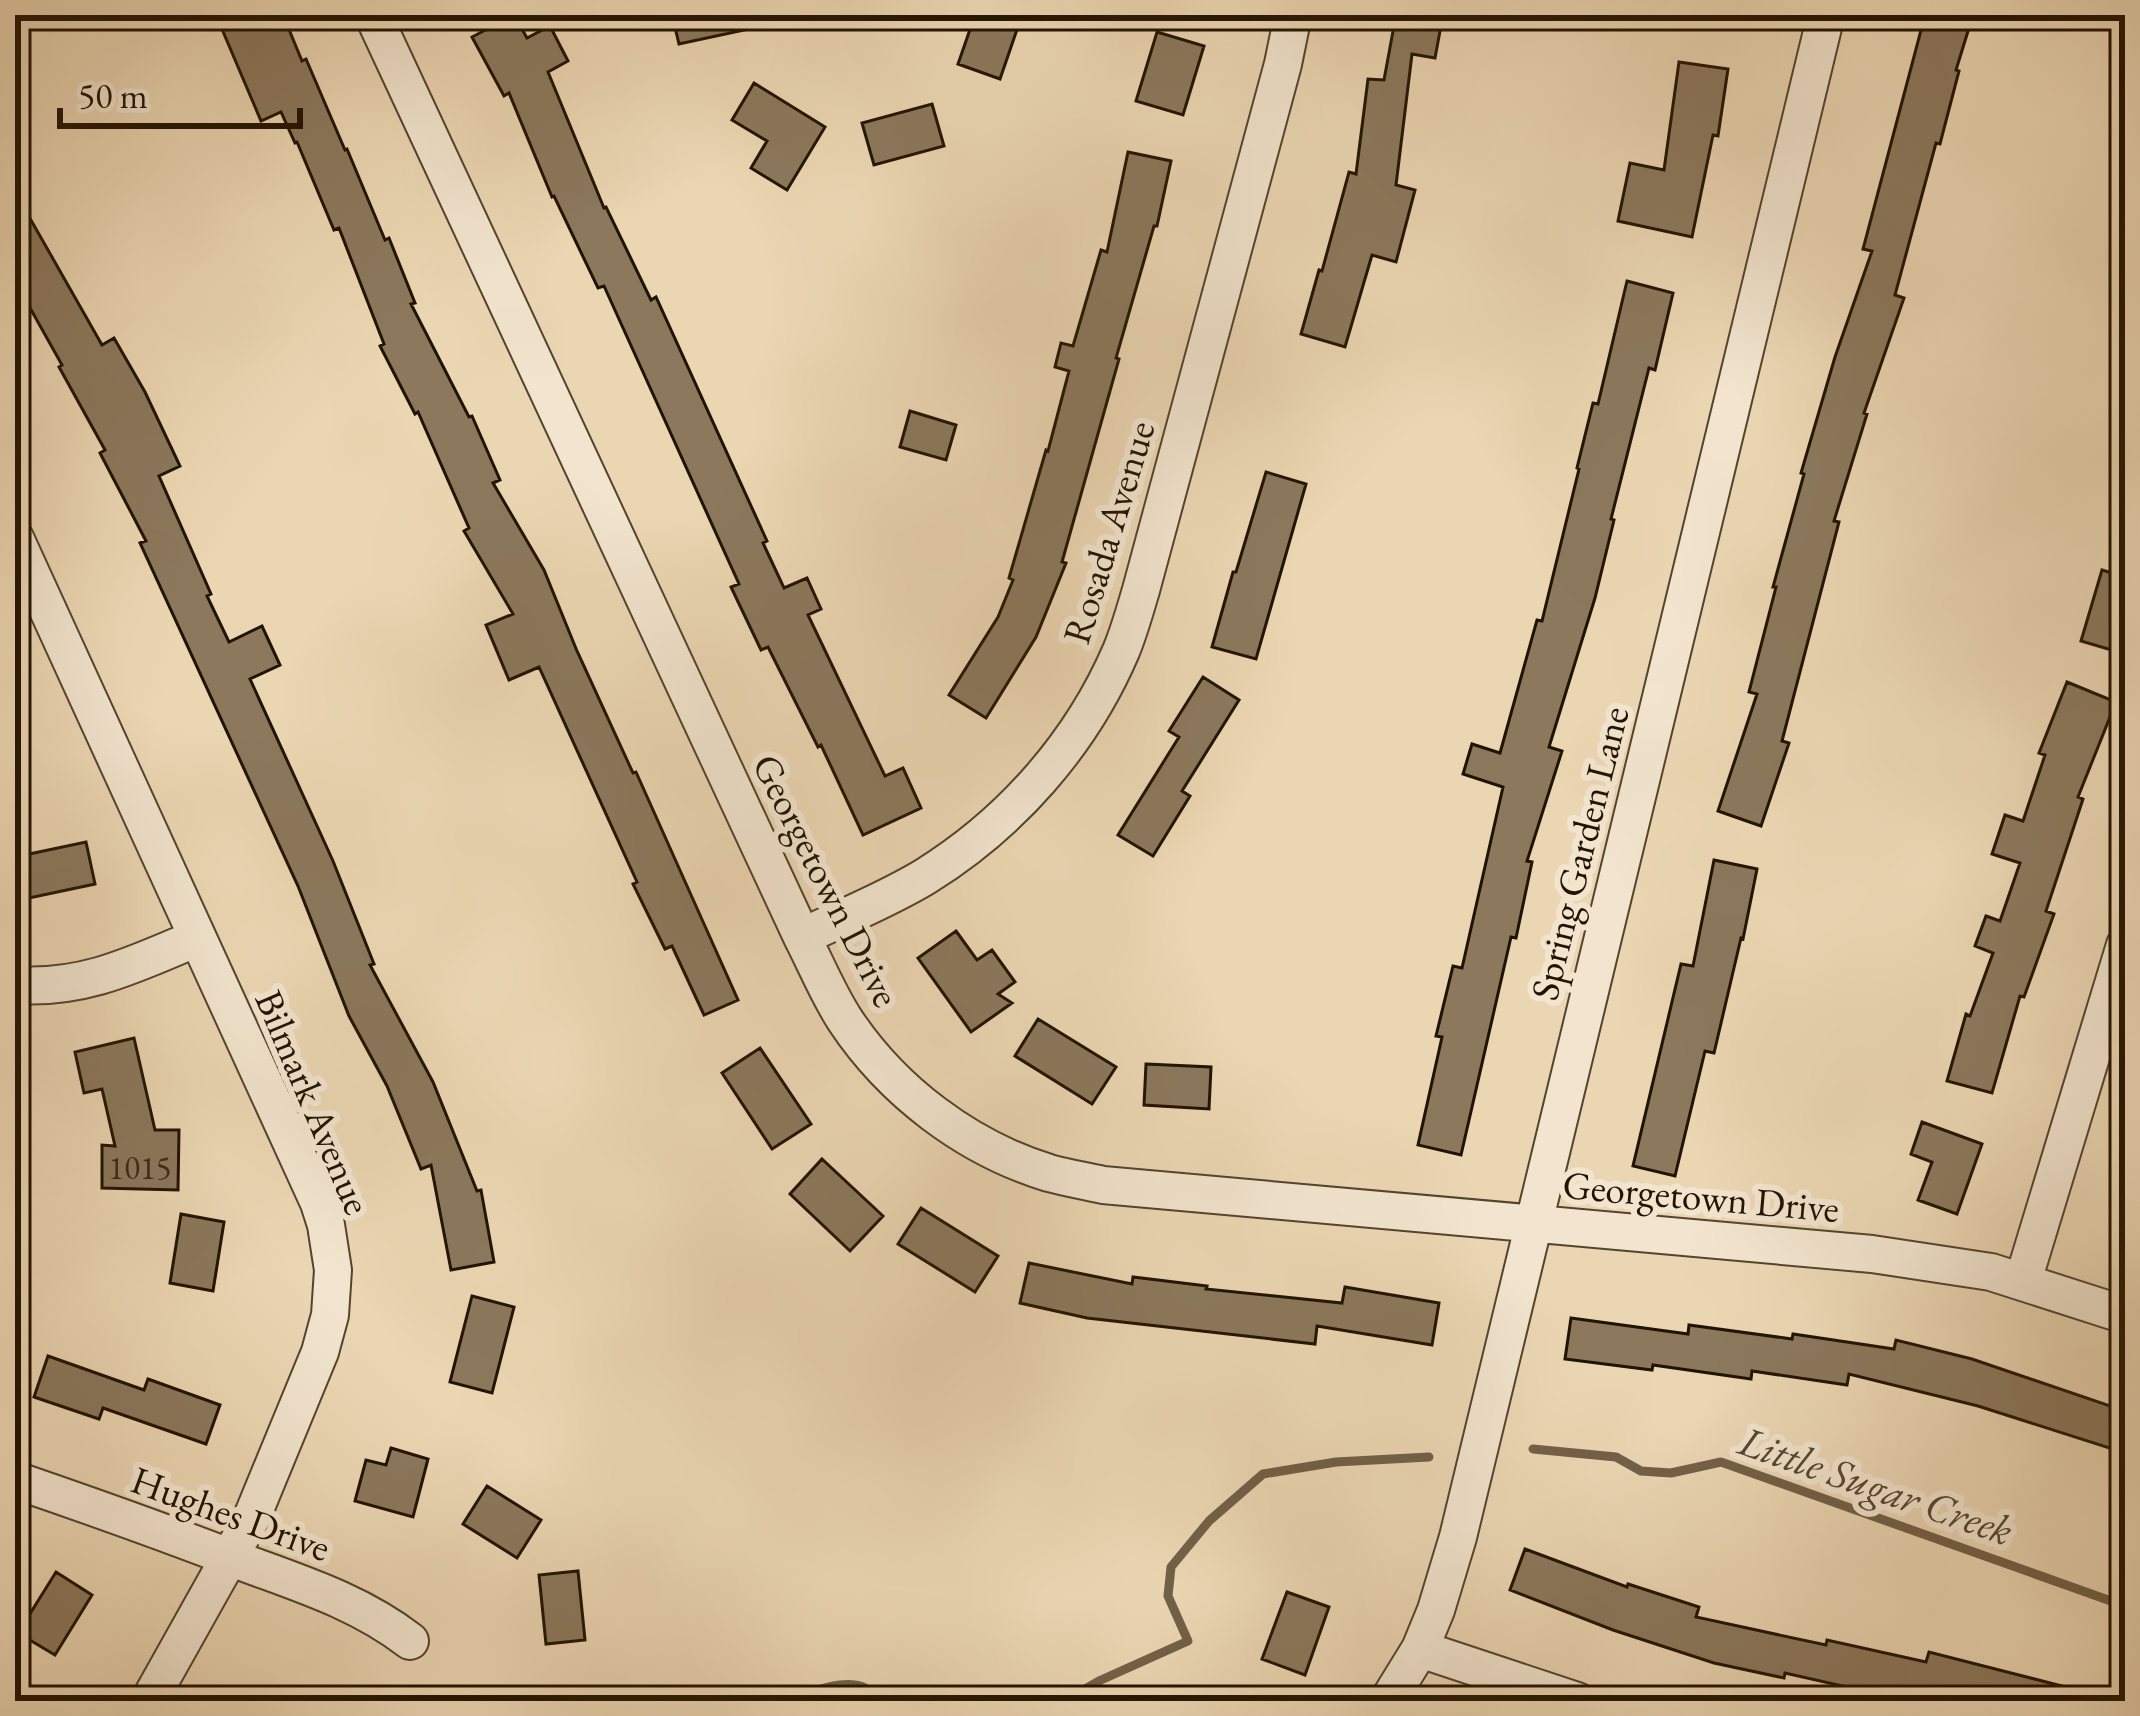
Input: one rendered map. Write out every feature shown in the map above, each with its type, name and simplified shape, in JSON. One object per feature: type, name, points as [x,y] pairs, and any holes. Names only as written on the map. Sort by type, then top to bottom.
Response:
[{"type":"street","name":"Georgetown Drive","points":[[374,15],[802,937],[844,1018],[881,1066],[922,1105],[994,1151],[1048,1172],[1103,1185],[1872,1254],[1974,1269],[2125,1315]]},
{"type":"street","name":"Rosada Avenue","points":[[802,937],[922,878],[972,845],[1032,789],[1073,738],[1120,652],[1142,590],[1293,15]]},
{"type":"street","name":"Spring Garden Lane","points":[[1388,1701],[1420,1648],[1458,1538],[1826,15]]},
{"type":"street","name":"Bilmark Avenue","points":[[15,538],[319,1203],[333,1270],[330,1315],[320,1352],[252,1517],[149,1701]]},
{"type":"street","points":[[15,985],[41,987],[88,980],[197,938]]},
{"type":"street","points":[[2023,1281],[2125,945]]},
{"type":"street","name":"Hughes Drive","points":[[15,1480],[342,1599],[410,1641]]},
{"type":"street","points":[[1420,1648],[1577,1701]]},
{"type":"building","points":[[216,15],[283,15],[385,240],[389,238],[415,303],[411,304],[472,416],[500,480],[493,483],[544,570],[738,1000],[704,1015],[672,946],[665,949],[633,884],[637,882],[539,667],[509,680],[486,625],[513,614],[464,531],[469,528],[418,412],[415,414],[380,346],[384,344],[339,228],[334,230],[297,142],[281,112],[261,121]]},
{"type":"building","points":[[514,15],[527,38],[550,26],[568,61],[548,72],[604,208],[651,300],[656,297],[784,588],[807,578],[821,609],[808,615],[885,776],[903,768],[921,808],[863,835],[768,647],[761,650],[731,587],[739,584],[604,286],[598,288],[552,197],[509,93],[504,96],[472,37]]},
{"type":"building","points":[[672,15],[761,15],[763,26],[679,44]]},
{"type":"building","points":[[975,15],[1022,15],[1000,79],[958,64]]},
{"type":"building","points":[[1396,15],[1443,15],[1435,58],[1412,54],[1396,185],[1415,190],[1396,262],[1372,255],[1345,347],[1301,334],[1349,172],[1356,174],[1368,79],[1384,80]]},
{"type":"building","points":[[1925,15],[1973,15],[1895,295],[1904,298],[1864,413],[1834,521],[1839,522],[1782,741],[1789,743],[1761,826],[1718,811],[1757,694],[1749,692],[1801,473],[1872,251],[1863,249]]},
{"type":"building","points":[[1157,32],[1204,46],[1183,115],[1136,101]]},
{"type":"building","points":[[1679,62],[1728,69],[1718,136],[1713,135],[1692,237],[1618,221],[1630,163],[1664,170]]},
{"type":"building","points":[[754,83],[825,127],[787,190],[751,168],[767,141],[732,120]]},
{"type":"building","points":[[932,104],[944,146],[874,165],[862,123]]},
{"type":"building","points":[[1128,152],[1171,161],[1157,226],[1116,358],[1062,562],[1066,563],[1036,637],[986,718],[949,695],[998,617],[1013,580],[1009,578],[1069,371],[1055,367],[1061,343],[1073,346],[1101,250],[1107,252]]},
{"type":"building","points":[[15,192],[102,345],[114,338],[145,392],[180,466],[159,476],[229,642],[262,626],[280,665],[250,679],[333,861],[374,964],[370,965],[433,1082],[477,1191],[481,1190],[494,1262],[451,1270],[431,1165],[421,1169],[387,1086],[349,1016],[298,886],[140,543],[146,541],[100,453],[105,450],[15,281]]},
{"type":"building","points":[[1627,281],[1673,293],[1655,370],[1649,368],[1595,598],[1549,747],[1562,751],[1527,861],[1532,862],[1516,938],[1511,937],[1461,1155],[1418,1145],[1442,1037],[1436,1036],[1453,966],[1462,968],[1503,787],[1463,774],[1472,744],[1500,753],[1537,620],[1542,621]]},
{"type":"building","points":[[910,411],[956,425],[946,460],[900,447]]},
{"type":"building","points":[[1266,472],[1306,484],[1256,659],[1212,647]]},
{"type":"building","points":[[2102,570],[2125,577],[2125,654],[2081,641]]},
{"type":"building","points":[[1203,677],[1239,700],[1182,791],[1190,796],[1153,856],[1118,835],[1179,737],[1169,731]]},
{"type":"building","points":[[2067,682],[2116,702],[2078,797],[2083,799],[2046,911],[2054,914],[2024,997],[2020,996],[1992,1093],[1947,1081],[1966,1014],[1970,1016],[1993,953],[1975,946],[1986,916],[2000,921],[2020,863],[1992,854],[2005,815],[2023,821],[2045,755],[2039,753]]},
{"type":"building","points":[[86,842],[95,884],[15,901],[15,857]]},
{"type":"building","points":[[1714,860],[1757,869],[1714,1053],[1705,1051],[1675,1176],[1633,1166],[1681,964],[1693,966]]},
{"type":"building","points":[[956,931],[977,960],[992,950],[1015,982],[998,994],[1012,1003],[971,1032],[918,958]]},
{"type":"building","points":[[1038,1019],[1116,1067],[1092,1104],[1015,1056]]},
{"type":"building","points":[[134,1038],[155,1130],[179,1130],[178,1190],[102,1188],[102,1145],[115,1146],[102,1089],[84,1093],[75,1052]]},
{"type":"building","points":[[760,1048],[811,1124],[772,1149],[722,1073]]},
{"type":"building","points":[[1146,1064],[1211,1067],[1209,1109],[1144,1105]]},
{"type":"building","points":[[1922,1122],[1982,1144],[1957,1214],[1918,1200],[1932,1162],[1911,1154]]},
{"type":"building","points":[[822,1159],[883,1216],[850,1251],[790,1194]]},
{"type":"building","points":[[921,1208],[998,1256],[975,1292],[898,1244]]},
{"type":"building","points":[[181,1214],[224,1222],[213,1291],[170,1283]]},
{"type":"building","points":[[1029,1263],[1132,1284],[1133,1277],[1342,1303],[1345,1287],[1439,1303],[1432,1345],[1317,1326],[1315,1344],[1087,1318],[1020,1303]]},
{"type":"building","points":[[472,1296],[514,1307],[492,1393],[450,1382]]},
{"type":"building","points":[[1571,1318],[1688,1334],[1689,1325],[1792,1339],[1793,1334],[1894,1349],[1896,1340],[1972,1359],[2125,1411],[2125,1453],[1978,1406],[1849,1374],[1847,1385],[1752,1371],[1751,1379],[1565,1359]]},
{"type":"building","points":[[48,1356],[144,1390],[148,1379],[220,1405],[206,1444],[103,1408],[99,1419],[34,1397]]},
{"type":"building","points":[[391,1448],[428,1459],[413,1517],[355,1501],[366,1460],[386,1465]]},
{"type":"building","points":[[487,1486],[541,1520],[517,1558],[463,1524]]},
{"type":"building","points":[[1525,1549],[1627,1587],[1699,1607],[1696,1617],[1926,1662],[1929,1652],[2085,1692],[2084,1701],[1946,1701],[1893,1687],[1891,1697],[1714,1663],[1510,1590]]},
{"type":"building","points":[[578,1571],[585,1640],[546,1644],[539,1575]]},
{"type":"building","points":[[56,1572],[92,1595],[55,1655],[18,1633]]},
{"type":"building","points":[[1287,1592],[1329,1607],[1305,1675],[1262,1659]]},
{"type":"waterway","name":"Little Sugar Creek","points":[[1533,1449],[1616,1457],[1641,1471],[1671,1473],[1721,1462],[2125,1606]]},
{"type":"waterway","name":"Little Sugar Creek","points":[[1064,1701],[1188,1641],[1168,1596],[1171,1567],[1209,1521],[1263,1474],[1336,1462],[1429,1457]]},
{"type":"waterway","name":"Little Sugar Creek","points":[[791,1701],[846,1685],[863,1687],[880,1701]]}]
